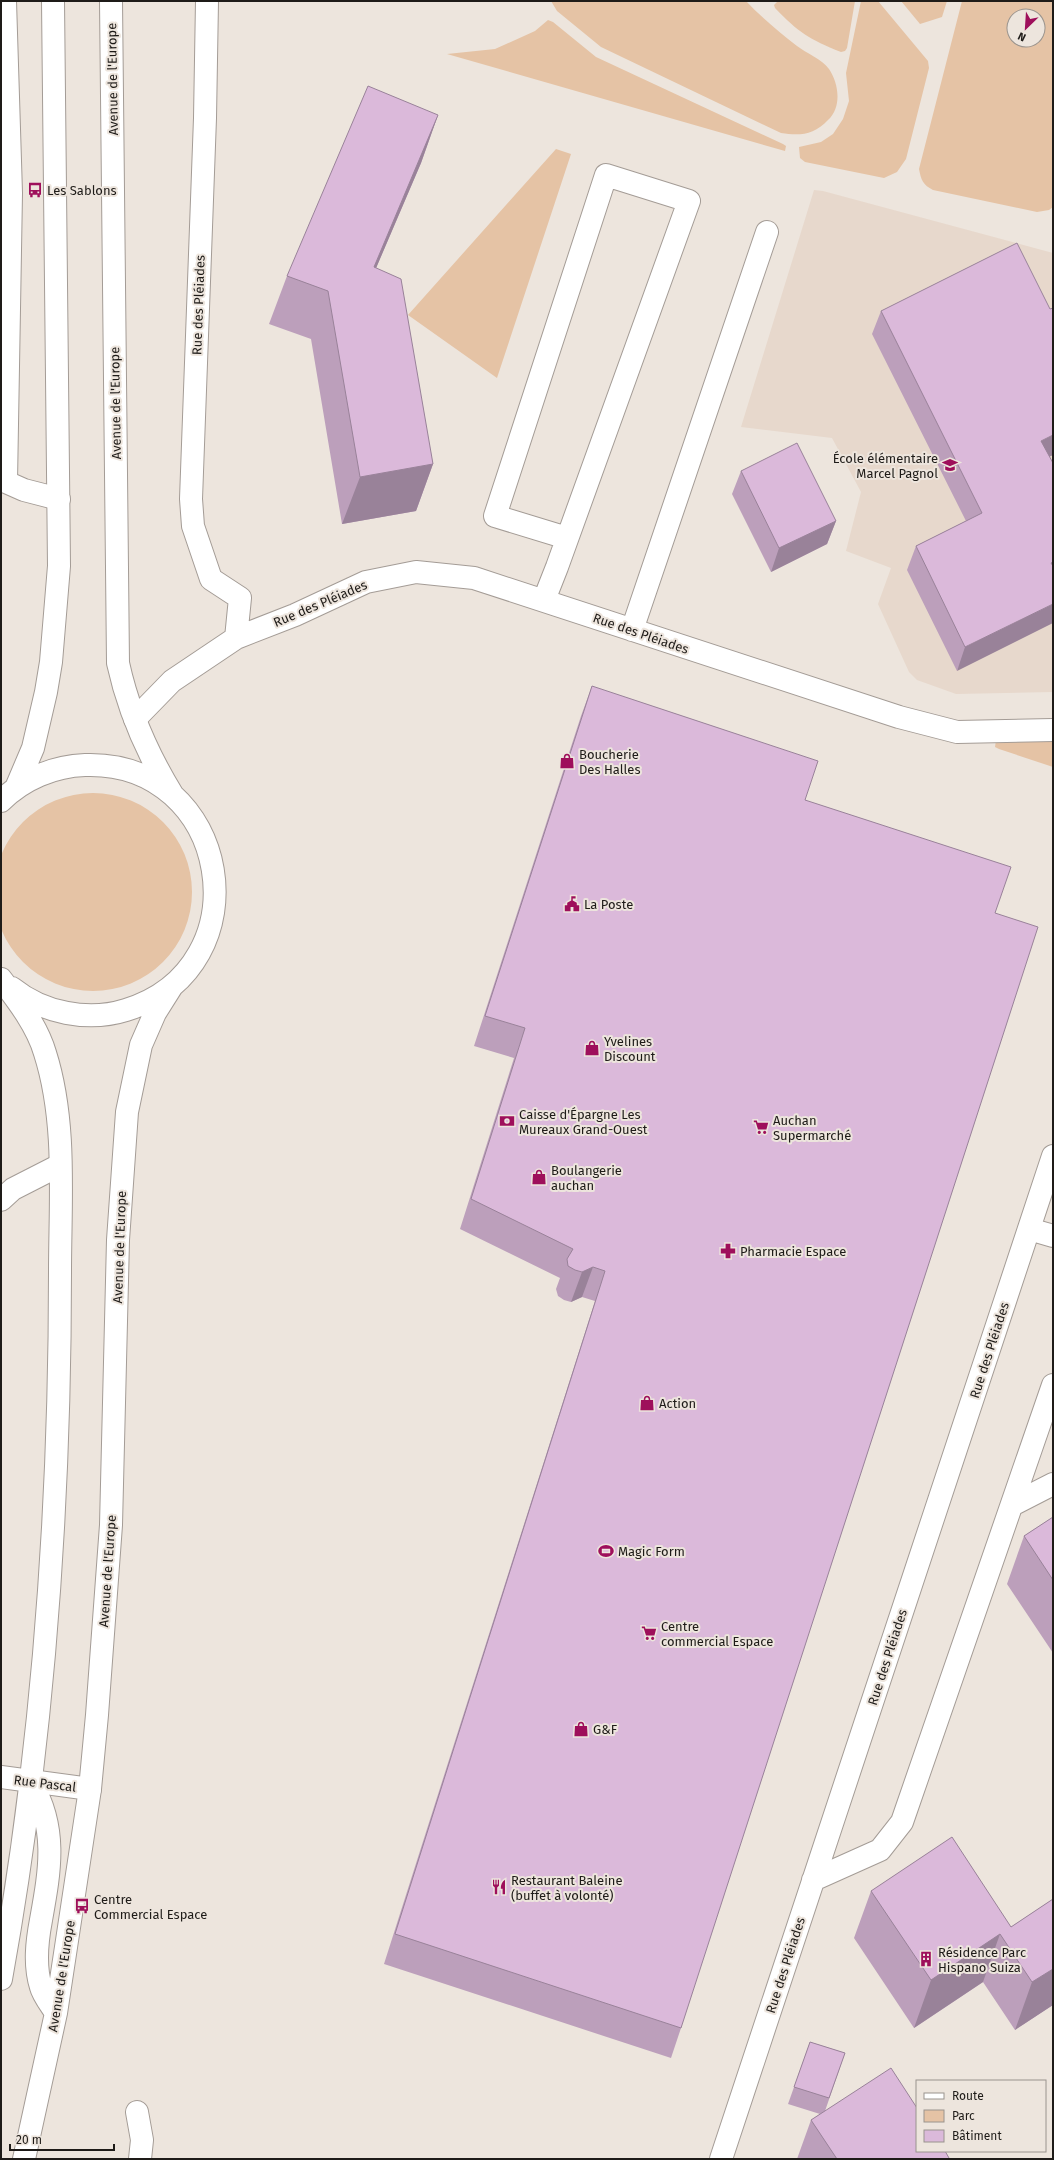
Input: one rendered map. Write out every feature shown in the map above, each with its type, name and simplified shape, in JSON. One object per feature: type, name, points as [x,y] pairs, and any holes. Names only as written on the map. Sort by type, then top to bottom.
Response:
[{"type":"main road","points":[[5,1],[6,482],[24,490],[59,499]]},
{"type":"main road","points":[[8,795],[33,748],[50,670],[59,566],[53,1]]},
{"type":"main road","name":"Avenue de l'Europe","points":[[111,1],[118,662],[123,689],[135,720],[151,756],[172,794]]},
{"type":"main road","name":"Rue des Pléiades","points":[[207,1],[205,118],[191,499],[193,526],[211,579],[240,598],[236,638]]},
{"type":"main road","points":[[544,600],[567,538],[689,201],[606,175],[495,516],[567,538]]},
{"type":"main road","points":[[632,630],[767,232]]},
{"type":"main road","name":"Rue des Pléiades","points":[[135,720],[172,681],[236,638],[294,615],[366,582],[416,572],[474,578],[899,718],[957,732],[1053,730]]},
{"type":"main road","points":[[1,978],[14,989],[36,1003],[60,1012],[86,1015],[111,1014],[136,1007],[172,986],[188,969],[202,948],[214,911],[216,885],[212,859],[203,835],[190,813],[172,794],[139,774],[114,766],[101,765],[63,767],[38,776],[8,795]]},
{"type":"main road","points":[[1,978],[29,1018],[46,1054],[58,1116],[60,1164],[60,1344],[51,1547],[40,1709],[12,1916],[1,1979]]},
{"type":"main road","name":"Avenue de l'Europe","points":[[24,2159],[56,2013],[90,1789],[98,1715],[111,1524],[118,1240],[127,1112],[141,1044],[155,1013],[172,986]]},
{"type":"main road","name":"Rue des Pléiades","points":[[721,2159],[1053,1156]]},
{"type":"main road","points":[[1,1200],[12,1189],[60,1164]]},
{"type":"main road","points":[[1029,1229],[1053,1236]]},
{"type":"main road","points":[[813,1880],[880,1850],[902,1822],[1053,1385]]},
{"type":"main road","points":[[1012,1505],[1053,1484]]},
{"type":"main road","name":"Rue Pascal","points":[[1,1777],[90,1789]]},
{"type":"main road","points":[[30,1781],[41,1798],[47,1818],[50,1852],[48,1881],[37,1945],[38,1970],[41,1987],[56,2013]]},
{"type":"main road","points":[[137,2112],[142,2140],[140,2159]]},
{"type":"shaded area","name":"École élémentaire Marcel Pagnol","points":[[814,190],[823,191],[1053,253],[1053,692],[956,694],[917,680],[909,672],[878,604],[891,568],[846,551],[861,492],[832,438],[741,427]]},
{"type":"green space","points":[[551,1],[746,1],[764,19],[801,49],[826,65],[835,81],[837,88],[838,95],[835,109],[828,120],[817,129],[801,134],[781,133],[601,47],[557,11]]},
{"type":"green space","points":[[778,1],[855,1],[847,48],[845,51],[841,52],[812,39],[791,24],[775,8],[774,5]]},
{"type":"green space","points":[[861,1],[878,1],[928,61],[929,68],[906,159],[897,172],[884,178],[805,162],[800,158],[799,147],[821,142],[833,134],[843,119],[849,101],[846,73]]},
{"type":"green space","points":[[901,1],[947,1],[942,17],[920,24]]},
{"type":"green space","points":[[962,1],[1053,1],[1053,207],[1049,210],[1037,212],[933,190],[923,182],[919,169]]},
{"type":"green space","points":[[548,20],[553,22],[596,57],[783,144],[786,146],[785,151],[447,54],[495,49],[535,31]]},
{"type":"green space","points":[[556,149],[571,154],[497,378],[408,315]]},
{"type":"green space","points":[[996,740],[1053,740],[1053,767],[999,749],[995,747]]},
{"type":"green space","points":[[83,793],[103,793],[131,800],[156,815],[170,829],[185,854],[192,882],[192,902],[188,921],[185,930],[170,955],[156,969],[131,984],[122,987],[103,991],[83,991],[55,984],[30,969],[16,955],[-1,924],[-1,860],[1,854],[16,829],[30,815],[55,800],[64,797]]},
{"type":"building","points":[[368,86],[438,115],[374,267],[401,279],[433,464],[360,477],[328,291],[287,276]]},
{"type":"building","name":"École élémentaire Marcel Pagnol","points":[[1017,243],[1050,309],[1053,308],[1053,435],[1041,441],[1053,463],[1053,562],[1051,563],[1053,566],[1053,604],[965,647],[916,546],[982,513],[881,311]]},
{"type":"building","points":[[797,443],[836,521],[779,548],[741,471]]},
{"type":"building","name":"Centre commercial Espace","points":[[592,686],[818,761],[805,800],[1011,867],[995,913],[1038,927],[681,2028],[395,1934],[605,1271],[593,1267],[582,1272],[575,1270],[568,1266],[567,1259],[573,1249],[471,1199],[525,1028],[485,1016]]},
{"type":"building","points":[[1053,1517],[1053,1580],[1024,1536]]},
{"type":"building","points":[[952,1837],[1011,1927],[1053,1899],[1053,1969],[1032,1982],[1000,1934],[931,1980],[871,1891]]},
{"type":"building","points":[[810,2042],[845,2053],[829,2098],[794,2087]]},
{"type":"building","points":[[891,2068],[916,2106],[916,2152],[946,2152],[949,2158],[837,2159],[811,2120]]},
{"type":"place","name":"Les Sablons","points":[[35,190]]},
{"type":"place","name":"École élémentaire Marcel Pagnol","points":[[950,465]]},
{"type":"place","name":"Boucherie Des Halles","points":[[567,761]]},
{"type":"place","name":"La Poste","points":[[572,904]]},
{"type":"place","name":"Yvelines Discount","points":[[592,1048]]},
{"type":"place","name":"Caisse d'Épargne Les Mureaux Grand-Ouest","points":[[507,1121]]},
{"type":"place","name":"Auchan Supermarché","points":[[761,1127]]},
{"type":"place","name":"Boulangerie auchan","points":[[539,1177]]},
{"type":"place","name":"Pharmacie Espace","points":[[728,1251]]},
{"type":"place","name":"Action","points":[[647,1403]]},
{"type":"place","name":"Magic Form","points":[[606,1551]]},
{"type":"place","name":"Centre commercial Espace","points":[[649,1633]]},
{"type":"place","name":"G&F","points":[[581,1729]]},
{"type":"place","name":"Restaurant Baleine (buffet à volonté)","points":[[499,1887]]},
{"type":"place","name":"Centre Commercial Espace","points":[[82,1906]]},
{"type":"place","name":"Résidence Parc Hispano Suiza","points":[[926,1959]]}]
